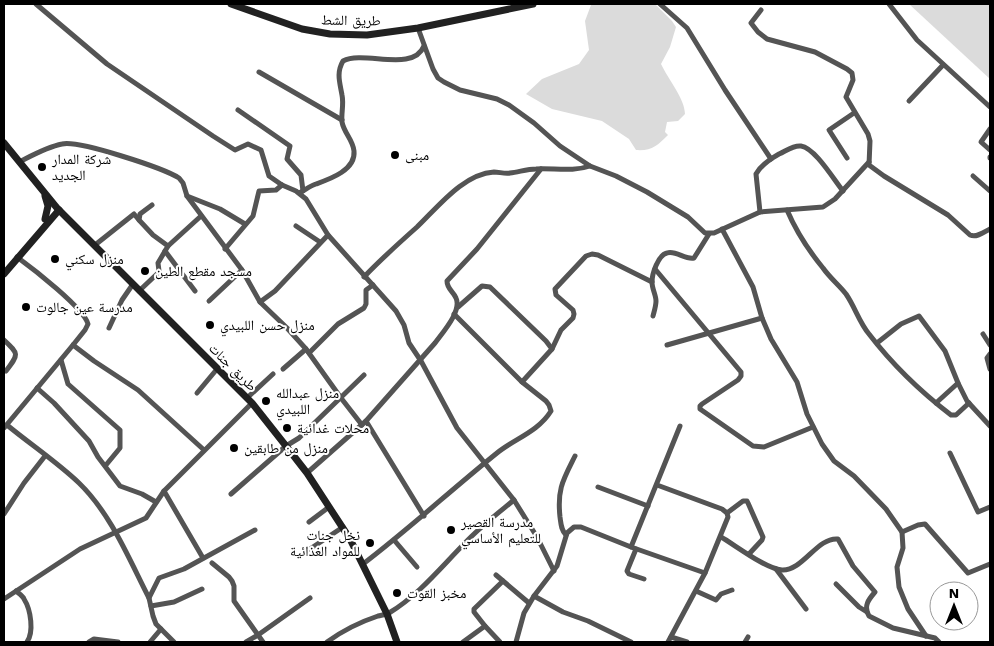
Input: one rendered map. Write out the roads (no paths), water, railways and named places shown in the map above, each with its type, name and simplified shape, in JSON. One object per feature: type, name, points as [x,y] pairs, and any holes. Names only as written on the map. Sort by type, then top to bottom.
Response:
[{"type":"street","points":[[36,4],[106,64],[213,136],[235,150],[248,144],[261,150],[269,176],[282,185],[301,192],[328,235],[364,278],[373,285],[396,311],[404,325],[409,343],[421,361],[457,428],[514,500],[537,537],[554,571]]},
{"type":"street","name":"طريق الشط","points":[[231,4],[293,27],[330,34],[367,35],[418,28],[533,4]]},
{"type":"street","points":[[660,4],[687,28],[724,90],[770,159]]},
{"type":"street","points":[[889,4],[917,40],[990,107]]},
{"type":"street","points":[[761,10],[752,23],[763,37],[815,52],[850,71],[853,80],[846,97],[869,138],[870,165],[884,176],[948,215],[970,235],[977,236],[990,229]]},
{"type":"street","points":[[418,28],[436,74],[444,82],[460,90],[509,105],[534,123],[560,146],[590,166],[616,176],[647,192],[682,213],[701,230],[709,234]]},
{"type":"street","points":[[301,192],[330,180],[342,172],[352,162],[355,153],[354,146],[344,129],[342,120],[343,103],[338,76],[343,61],[354,58],[401,60],[418,55],[424,46]]},
{"type":"street","points":[[909,101],[943,65]]},
{"type":"street","points":[[260,72],[342,120]]},
{"type":"street","points":[[238,110],[290,146],[287,160],[301,175],[301,192]]},
{"type":"street","points":[[847,158],[828,130],[854,113]]},
{"type":"street","points":[[990,130],[981,142],[990,150]]},
{"type":"street","name":"طريق جنات","points":[[4,143],[57,208],[249,401],[286,446],[307,473],[343,528],[387,614],[397,642]]},
{"type":"street","points":[[19,162],[63,143],[80,145],[125,157],[175,175],[183,182],[187,196],[242,270],[260,302],[288,328],[308,351],[341,398],[364,423],[424,516]]},
{"type":"street","points":[[760,212],[755,176],[757,170],[770,159],[795,147],[806,148],[816,157],[842,191]]},
{"type":"street","points":[[653,316],[656,302],[652,282],[655,269],[665,253],[670,252],[687,258],[694,258],[709,234],[760,212],[823,207],[832,202],[869,162]]},
{"type":"street","points":[[364,278],[460,187],[483,175],[494,172],[509,173],[527,169],[576,169],[590,166]]},
{"type":"street","points":[[458,307],[456,298],[447,281],[477,249],[541,169]]},
{"type":"street","points":[[973,176],[990,191]]},
{"type":"street","points":[[225,249],[255,210],[259,191],[276,190],[282,185]]},
{"type":"street","points":[[45,193],[48,206],[47,220]]},
{"type":"street","points":[[187,196],[220,209],[245,224]]},
{"type":"street","points":[[139,220],[140,214],[152,205]]},
{"type":"street","points":[[4,274],[17,257],[31,244],[57,208]]},
{"type":"street","points":[[787,210],[811,252],[824,270],[846,294],[865,329],[877,344],[914,383],[936,403],[953,415],[956,415],[969,403]]},
{"type":"street","points":[[95,245],[134,214],[167,249],[195,291]]},
{"type":"street","points":[[139,291],[158,273],[158,263],[167,249],[201,216]]},
{"type":"street","points":[[47,220],[70,220]]},
{"type":"street","points":[[296,226],[320,242]]},
{"type":"street","points":[[722,229],[753,287],[762,318],[771,339],[796,382],[813,427],[834,461],[854,476],[886,508],[902,532],[903,548],[897,567],[899,587],[908,609],[926,636]]},
{"type":"street","points":[[260,302],[275,291],[328,235]]},
{"type":"street","points":[[522,382],[552,349],[561,330],[573,318],[573,310],[556,296],[555,290],[586,256],[598,255],[652,282]]},
{"type":"street","points":[[17,257],[35,269],[78,308],[87,319],[88,324],[61,360],[5,426],[78,482],[91,496],[115,532],[150,598],[156,624],[174,642]]},
{"type":"street","points":[[655,269],[740,371],[741,376],[738,380],[702,404],[700,406],[702,410],[758,448],[813,427]]},
{"type":"street","points":[[209,301],[242,270]]},
{"type":"street","points":[[109,328],[122,300],[133,284]]},
{"type":"street","points":[[283,369],[308,351],[338,324],[364,308],[366,304],[366,290],[373,285]]},
{"type":"street","points":[[307,473],[364,423],[421,361],[445,330],[458,307],[482,286],[490,287],[552,349]]},
{"type":"street","points":[[363,564],[424,516],[484,463],[505,447],[533,430],[546,419],[551,411],[550,405],[546,401],[522,382],[454,314]]},
{"type":"street","points":[[877,344],[901,324],[919,316],[945,351],[958,383],[969,403],[990,426]]},
{"type":"street","points":[[667,345],[762,318]]},
{"type":"street","points":[[983,334],[990,345]]},
{"type":"street","points":[[4,340],[17,354],[16,359],[6,371]]},
{"type":"street","points":[[73,345],[138,390],[204,450]]},
{"type":"street","points":[[990,354],[987,358],[990,369]]},
{"type":"street","points":[[61,360],[68,384],[120,430],[120,448],[106,465]]},
{"type":"street","points":[[197,393],[217,369]]},
{"type":"street","points":[[4,599],[80,549],[146,518],[164,491],[182,475],[273,374]]},
{"type":"street","points":[[231,494],[286,446],[299,438],[364,375]]},
{"type":"street","points":[[936,403],[958,383]]},
{"type":"street","points":[[37,388],[54,403],[89,441],[98,457],[106,465],[120,486],[142,494],[156,502]]},
{"type":"street","points":[[644,579],[629,574],[627,571],[648,506],[680,426]]},
{"type":"street","points":[[950,454],[978,512],[990,507]]},
{"type":"street","points":[[4,514],[24,483],[45,456]]},
{"type":"street","points":[[566,535],[562,528],[558,496],[564,478],[575,456]]},
{"type":"street","points":[[656,485],[727,513]]},
{"type":"street","points":[[598,487],[648,506]]},
{"type":"street","points":[[164,491],[203,558]]},
{"type":"street","points":[[327,642],[335,640],[372,618],[387,614],[428,582],[466,542],[514,500]]},
{"type":"street","points":[[727,513],[744,501],[748,503],[763,537],[749,554]]},
{"type":"street","points":[[309,522],[330,507]]},
{"type":"street","points":[[687,642],[669,639],[705,573],[728,520],[727,513]]},
{"type":"street","points":[[902,532],[925,524],[968,573],[990,564]]},
{"type":"street","points":[[516,642],[524,613],[534,596],[554,571],[561,556],[566,535],[572,528],[581,527],[633,548],[705,573]]},
{"type":"street","points":[[310,549],[343,528]]},
{"type":"street","points":[[150,598],[159,578],[184,569],[255,530]]},
{"type":"street","points":[[721,537],[765,564],[782,570],[804,560],[824,542],[838,539],[853,566],[875,592],[867,604],[866,612]]},
{"type":"street","points":[[394,540],[417,567]]},
{"type":"street","points":[[212,563],[232,581],[234,601],[262,642]]},
{"type":"street","points":[[776,568],[806,609]]},
{"type":"street","points":[[496,575],[529,604]]},
{"type":"street","points":[[500,642],[485,626],[474,612],[474,609],[503,581]]},
{"type":"street","points":[[836,584],[869,616],[893,628],[935,638],[939,642]]},
{"type":"street","points":[[151,606],[174,602],[202,589]]},
{"type":"street","points":[[696,591],[716,600],[721,594],[732,590]]},
{"type":"street","points":[[16,591],[24,599],[31,620],[30,638],[27,642]]},
{"type":"street","points":[[534,596],[563,612],[588,621],[631,642]]},
{"type":"street","points":[[246,642],[258,636],[310,598]]},
{"type":"street","points":[[463,642],[485,626]]},
{"type":"street","points":[[150,642],[161,629]]},
{"type":"street","points":[[89,642],[94,639],[118,642]]},
{"type":"place","name":"مبنى","points":[[395,155]]},
{"type":"place","name":"شركة المدار الجديد","points":[[42,167]]},
{"type":"place","name":"منزل سكني","points":[[55,259]]},
{"type":"place","name":"مسجد مقطع الطين","points":[[145,271]]},
{"type":"place","name":"مدرسة عين جالوت","points":[[26,307]]},
{"type":"place","name":"منزل حسن اللبيدي","points":[[210,325]]},
{"type":"place","name":"منزل عبدالله اللبيدي","points":[[266,401]]},
{"type":"place","name":"محلات غدائية","points":[[287,428]]},
{"type":"place","name":"منزل من طابقين","points":[[234,448]]},
{"type":"place","name":"مدرسة القصير للتعليم الأساسي","points":[[451,530]]},
{"type":"place","name":"نخل جنات للمواد الغذائية","points":[[370,543]]},
{"type":"place","name":"مخبز القوت","points":[[397,593]]}]
